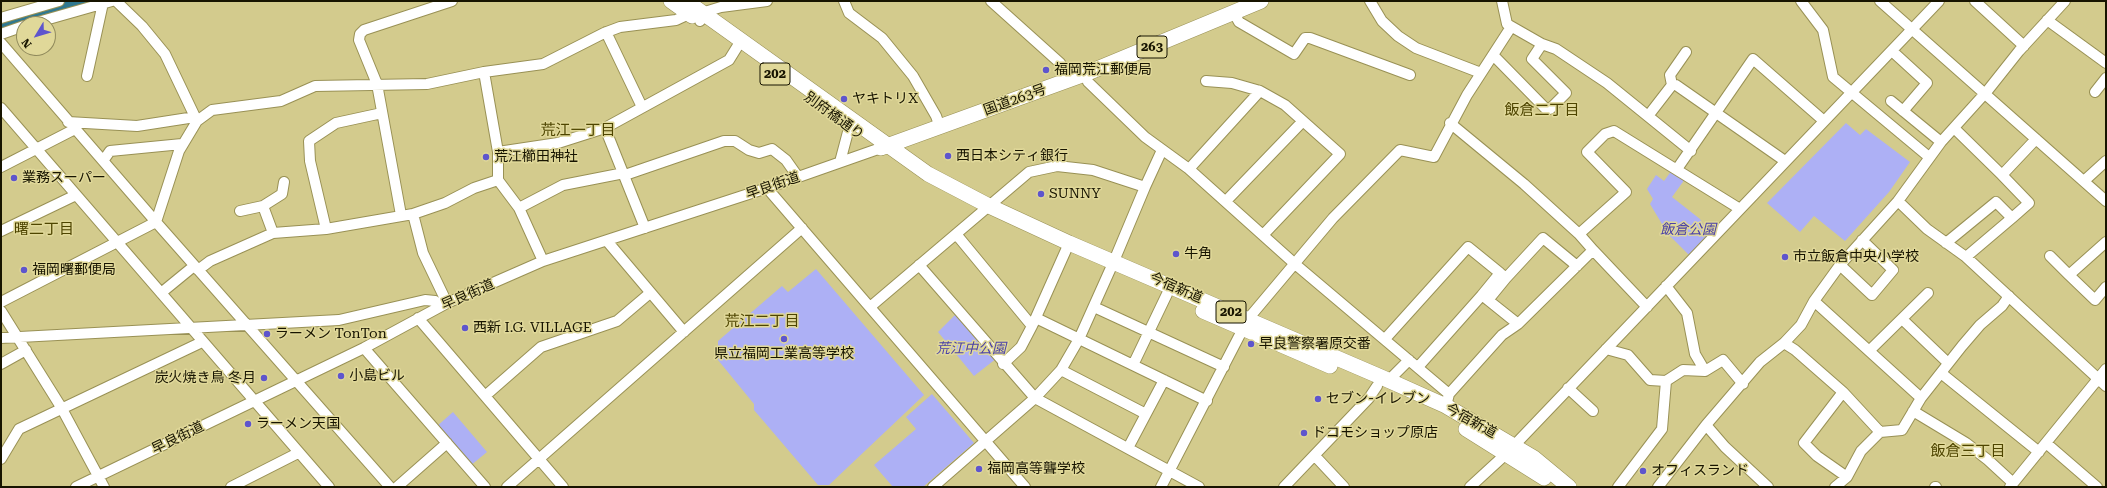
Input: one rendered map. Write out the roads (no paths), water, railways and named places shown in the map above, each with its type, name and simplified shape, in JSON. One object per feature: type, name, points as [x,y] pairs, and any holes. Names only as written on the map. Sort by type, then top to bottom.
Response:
[{"type":"highway","name":"別府橋通り","points":[[671,1],[695,11],[883,147]]},
{"type":"highway","name":"国道263号","points":[[883,147],[1071,80],[1260,1]]},
{"type":"highway","name":"別府橋通り","points":[[739,43],[849,128],[883,147]]},
{"type":"highway","name":"今宿新道","points":[[883,147],[930,181],[986,208],[1112,265],[1383,383],[1436,412],[1510,449],[1534,458],[1569,487]]},
{"type":"highway","name":"今宿新道","points":[[986,208],[1066,250],[1112,265],[1167,294],[1246,324]]},
{"type":"highway","name":"今宿新道","points":[[1383,383],[1448,400],[1556,487]]},
{"type":"street","points":[[1,18],[41,4],[59,1]]},
{"type":"street","points":[[116,1],[142,26],[164,54],[196,119]]},
{"type":"street","points":[[401,215],[377,84],[359,40],[360,34],[364,30],[452,1]]},
{"type":"street","points":[[1,167],[37,150],[72,125],[137,126],[196,119],[212,110],[281,101],[315,86],[427,84],[484,72],[543,64],[606,32],[620,27],[676,20],[695,11],[767,1]]},
{"type":"street","points":[[844,1],[849,13],[882,38],[913,76],[936,116],[940,127]]},
{"type":"street","points":[[991,1],[1060,63],[1071,80]]},
{"type":"street","points":[[1370,1],[1382,21],[1398,36],[1416,48],[1481,74]]},
{"type":"street","points":[[1502,1],[1507,24],[1542,44],[1556,49],[1606,83],[1691,151]]},
{"type":"street","points":[[1801,1],[1823,30],[1833,78],[1929,157]]},
{"type":"street","points":[[1880,1],[1913,28],[2086,180],[2106,200]]},
{"type":"street","points":[[1888,1],[1913,28]]},
{"type":"street","points":[[1470,487],[1510,449],[1939,1]]},
{"type":"street","points":[[1975,1],[2024,46]]},
{"type":"street","points":[[1658,487],[1706,426],[1760,362],[1784,343],[1801,325],[1814,301],[1840,265],[1898,201],[1941,142],[2065,1]]},
{"type":"street","points":[[56,17],[108,2]]},
{"type":"street","points":[[87,76],[108,2]]},
{"type":"street","points":[[1234,13],[1239,22],[1294,54],[1305,38],[1310,38],[1410,75]]},
{"type":"street","points":[[2047,20],[2106,63]]},
{"type":"street","points":[[1161,487],[1246,324],[1333,218],[1400,150],[1434,157],[1450,123],[1494,56],[1511,27]]},
{"type":"street","points":[[1,34],[16,29]]},
{"type":"street","points":[[606,32],[642,107]]},
{"type":"street","points":[[1,43],[295,381],[390,487]]},
{"type":"street","points":[[498,152],[558,142],[605,128],[729,60],[739,43]]},
{"type":"street","points":[[1494,56],[1546,109],[1550,109],[1566,92],[1532,59],[1542,44]]},
{"type":"street","points":[[1892,51],[1927,83],[1903,111]]},
{"type":"street","points":[[1648,116],[1672,85],[1670,75],[1686,52]]},
{"type":"street","points":[[1677,169],[1691,151],[1753,59],[1824,121]]},
{"type":"street","points":[[484,72],[498,152],[498,180],[519,208],[543,261]]},
{"type":"street","points":[[1085,74],[1088,82],[1144,137],[1189,169],[1295,264],[1418,367],[1448,400],[1502,336],[1518,324],[1592,250]]},
{"type":"street","points":[[2095,92],[2106,78]]},
{"type":"street","points":[[1206,81],[1232,83],[1260,91],[1285,105],[1340,154],[1263,235]]},
{"type":"street","points":[[1672,85],[1680,87],[1716,114],[1786,161]]},
{"type":"street","points":[[1189,169],[1260,91]]},
{"type":"street","points":[[1986,92],[2036,139],[2086,180],[2106,194]]},
{"type":"street","points":[[1891,101],[1941,142]]},
{"type":"street","points":[[1,108],[298,454],[329,487]]},
{"type":"street","points":[[326,229],[310,161],[309,141],[336,123],[382,113]]},
{"type":"street","points":[[1,302],[118,243],[156,222],[182,144],[196,119]]},
{"type":"street","points":[[1226,201],[1303,120]]},
{"type":"street","points":[[1450,123],[1524,184],[1579,234],[1592,250],[1647,306]]},
{"type":"street","points":[[605,128],[645,228]]},
{"type":"street","points":[[840,162],[849,128]]},
{"type":"street","points":[[1954,128],[2030,203],[1966,257]]},
{"type":"street","points":[[1579,234],[1626,192],[1587,152],[1605,134],[1614,131],[1740,209]]},
{"type":"street","points":[[2002,175],[2036,139]]},
{"type":"street","points":[[519,208],[563,185],[624,174],[724,141],[735,141],[749,150],[759,153],[772,149],[789,163],[798,177]]},
{"type":"street","points":[[103,161],[110,150],[182,144]]},
{"type":"street","name":"早良街道","points":[[76,487],[364,348],[444,305],[543,261],[767,188],[883,147]]},
{"type":"street","points":[[933,487],[1035,398],[1061,370],[1080,339],[1145,186],[1162,150]]},
{"type":"street","points":[[2086,180],[2106,161]]},
{"type":"street","points":[[870,307],[1029,172],[1057,166],[1093,170],[1145,186]]},
{"type":"street","points":[[161,293],[196,268],[273,233],[326,229],[413,214],[445,203],[474,188],[498,180]]},
{"type":"street","points":[[240,211],[263,206],[282,194],[284,182]]},
{"type":"street","points":[[767,188],[1025,487]]},
{"type":"street","points":[[1,231],[76,195]]},
{"type":"street","points":[[1898,201],[1927,229],[1966,257],[2102,382]]},
{"type":"street","points":[[1946,243],[1996,202],[2012,218]]},
{"type":"street","points":[[263,206],[273,233]]},
{"type":"street","points":[[413,214],[423,253],[444,305]]},
{"type":"street","points":[[507,487],[802,228]]},
{"type":"street","points":[[956,234],[1034,322],[1080,339],[1207,401]]},
{"type":"street","points":[[1418,367],[1503,276],[1543,238],[1577,266]]},
{"type":"street","points":[[1840,265],[1872,295],[1893,270],[1862,240]]},
{"type":"street","points":[[607,241],[684,332]]},
{"type":"street","points":[[2069,275],[2106,242]]},
{"type":"street","points":[[1384,340],[1468,247],[1503,276]]},
{"type":"street","points":[[1004,364],[1021,346],[1034,322],[1066,250]]},
{"type":"street","points":[[2050,256],[2095,300],[2106,288]]},
{"type":"street","points":[[919,265],[1035,398],[1199,487]]},
{"type":"street","points":[[1666,286],[1687,313],[1695,354],[1705,370]]},
{"type":"street","points":[[485,396],[541,347],[617,321],[650,293]]},
{"type":"street","points":[[1869,351],[1928,293]]},
{"type":"street","points":[[1133,365],[1167,294]]},
{"type":"street","points":[[1835,487],[1847,478],[1861,452],[1880,432],[1902,430],[1921,398],[1948,363],[1980,325],[2002,306],[2009,296]]},
{"type":"street","points":[[1485,297],[1518,324]]},
{"type":"street","points":[[1,338],[338,320],[425,300],[435,301],[444,305]]},
{"type":"street","points":[[1814,301],[1921,398]]},
{"type":"street","points":[[1094,307],[1224,367]]},
{"type":"street","points":[[1,311],[61,407],[104,487]]},
{"type":"street","points":[[418,318],[563,487]]},
{"type":"street","points":[[1902,319],[1948,363]]},
{"type":"street","points":[[1,459],[19,429],[61,407],[202,342]]},
{"type":"street","points":[[1784,343],[1795,350],[1843,392],[1880,432]]},
{"type":"street","points":[[364,348],[485,487]]},
{"type":"street","points":[[1606,349],[1628,355],[1650,380],[1666,381],[1683,370],[1705,370],[1723,360],[1743,384]]},
{"type":"street","points":[[1,364],[26,350]]},
{"type":"street","points":[[1284,487],[1383,383],[1409,360]]},
{"type":"street","points":[[1914,411],[1966,443],[1988,460],[2011,485],[2046,443],[2102,382],[2106,369]]},
{"type":"street","points":[[1061,370],[1146,414]]},
{"type":"street","points":[[1941,373],[2039,452]]},
{"type":"street","points":[[1128,448],[1164,380]]},
{"type":"street","points":[[1618,487],[1662,429],[1666,381]]},
{"type":"street","points":[[1568,388],[1593,411]]},
{"type":"street","points":[[1843,392],[1804,443],[1817,456],[1847,478]]},
{"type":"street","points":[[1706,426],[1725,447],[1768,487]]},
{"type":"street","points":[[398,487],[447,443]]},
{"type":"street","points":[[2046,443],[2097,487]]},
{"type":"street","points":[[231,487],[298,454]]},
{"type":"street","points":[[1315,456],[1344,487]]},
{"type":"waterway","points":[[1,26],[91,1]]},
{"type":"place","name":"福岡荒江郵便局","points":[[1046,70]]},
{"type":"place","name":"ヤキトリX","points":[[844,99]]},
{"type":"place","name":"西日本シティ銀行","points":[[948,156]]},
{"type":"place","name":"荒江櫛田神社","points":[[486,157]]},
{"type":"place","name":"業務スーパー","points":[[14,178]]},
{"type":"place","name":"SUNNY","points":[[1041,194]]},
{"type":"place","name":"牛角","points":[[1176,254]]},
{"type":"place","name":"市立飯倉中央小学校","points":[[1785,257]]},
{"type":"place","name":"福岡曙郵便局","points":[[24,270]]},
{"type":"place","name":"西新 I.G. VILLAGE","points":[[465,328]]},
{"type":"place","name":"ラーメン TonTon","points":[[267,334]]},
{"type":"place","name":"県立福岡工業高等学校","points":[[784,339]]},
{"type":"place","name":"早良警察署原交番","points":[[1251,344]]},
{"type":"place","name":"小島ビル","points":[[341,376]]},
{"type":"place","name":"炭火焼き鳥 冬月","points":[[264,378]]},
{"type":"place","name":"セブン-イレブン","points":[[1318,399]]},
{"type":"place","name":"ラーメン天国","points":[[248,424]]},
{"type":"place","name":"ドコモショップ原店","points":[[1304,433]]},
{"type":"place","name":"福岡高等聾学校","points":[[979,469]]},
{"type":"place","name":"オフィスランド","points":[[1643,471]]},
{"type":"district","name":"飯倉二丁目","points":[[1542,111]]},
{"type":"district","name":"荒江一丁目","points":[[578,131]]},
{"type":"district","name":"曙二丁目","points":[[44,230]]},
{"type":"district","name":"荒江二丁目","points":[[762,322]]},
{"type":"district","name":"飯倉三丁目","points":[[1968,452]]},
{"type":"park label","name":"飯倉公園","points":[[1688,230]]},
{"type":"park label","name":"荒江中公園","points":[[971,349]]}]
